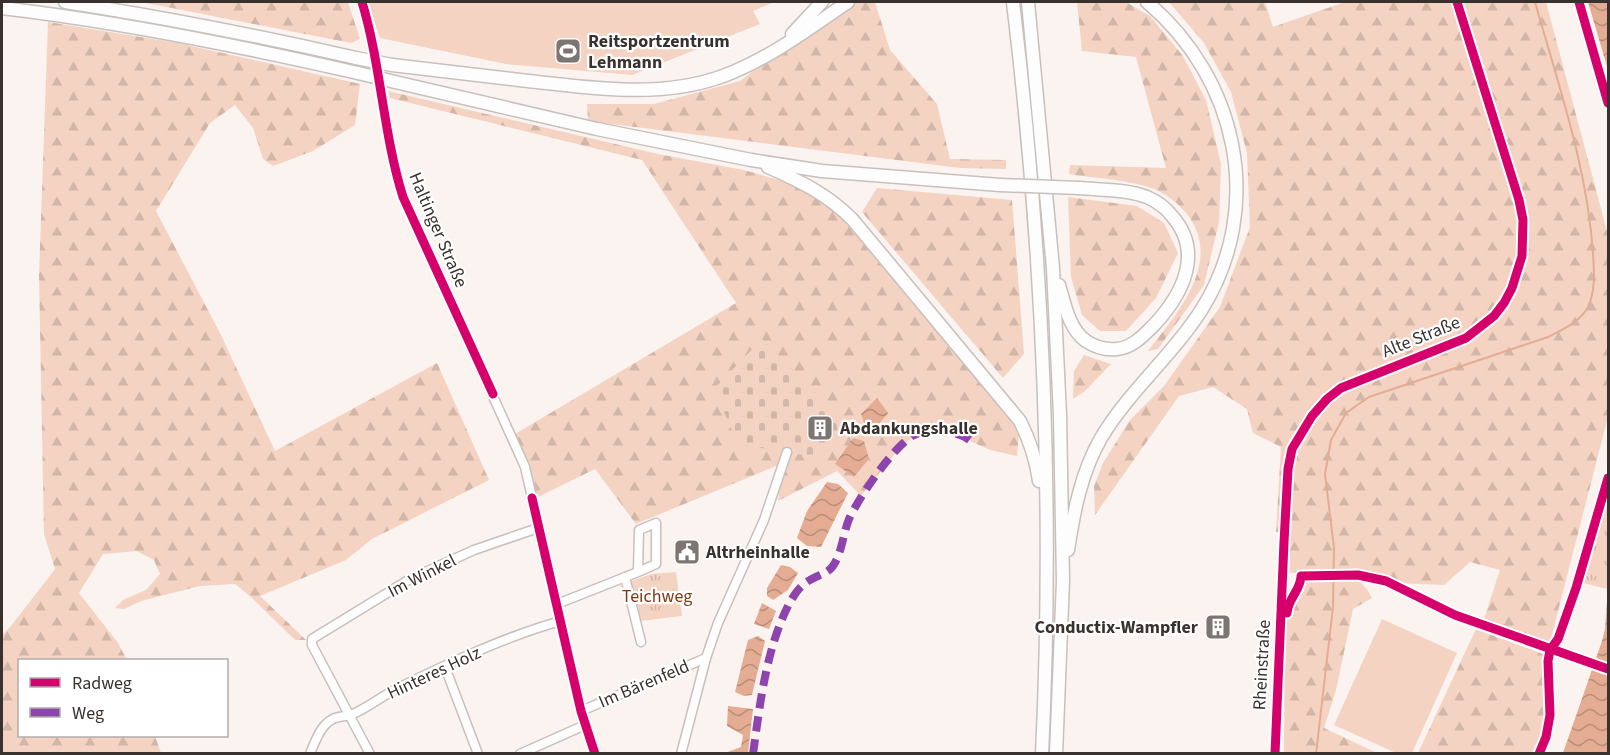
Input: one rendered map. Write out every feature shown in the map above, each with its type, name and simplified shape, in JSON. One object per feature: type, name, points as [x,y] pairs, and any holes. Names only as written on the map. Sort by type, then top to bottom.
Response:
[{"type":"highway","points":[[65,2],[221,28],[392,65],[579,87],[645,90],[693,84],[722,77],[748,66],[777,51],[848,2]]},
{"type":"highway","points":[[777,51],[822,2]]},
{"type":"highway","points":[[1013,2],[1036,238],[1045,411],[1046,521],[1042,753]]},
{"type":"highway","points":[[1028,2],[1053,268],[1060,415],[1062,581],[1056,753]]},
{"type":"highway","points":[[1062,581],[1076,503],[1097,446],[1119,413],[1182,339],[1202,309],[1218,279],[1234,224],[1236,201],[1234,157],[1228,123],[1221,103],[1211,79],[1196,54],[1180,34],[1148,2]]},
{"type":"highway","points":[[2,8],[152,29],[254,49],[597,129],[751,160],[822,171],[1130,193],[1147,197],[1169,212],[1180,224],[1189,250],[1184,278],[1169,306],[1144,335],[1132,344],[1118,349],[1101,348],[1086,341],[1074,329],[1053,268]]},
{"type":"highway","points":[[751,160],[810,186],[839,206],[1011,408],[1030,440],[1046,521]]},
{"type":"street","name":"Haltinger Straße","points":[[362,2],[369,25],[393,165],[403,197],[525,467],[581,711],[595,753]]},
{"type":"street","name":"Alte Straße","points":[[1283,577],[1288,469],[1292,449],[1312,416],[1327,399],[1341,388],[1389,367],[1444,348],[1479,329],[1504,303],[1518,273],[1523,239],[1523,220],[1519,200],[1457,2]]},
{"type":"street","points":[[681,753],[706,658],[728,598],[764,520],[787,452]]},
{"type":"street","points":[[557,604],[638,572],[656,564],[656,523],[639,530],[638,572]]},
{"type":"street","name":"Im Winkel","points":[[350,715],[312,645],[312,639],[410,579],[474,550],[538,528]]},
{"type":"street","points":[[625,577],[642,642]]},
{"type":"street","name":"Rheinstraße","points":[[1275,753],[1283,577]]},
{"type":"street","name":"Hinteres Holz","points":[[310,753],[325,725],[338,715],[350,715],[394,690],[530,629],[561,621]]},
{"type":"street","name":"Im Bärenfeld","points":[[581,711],[706,658]]},
{"type":"street","points":[[445,667],[478,753]]},
{"type":"street","points":[[350,715],[370,753]]},
{"type":"street","points":[[520,753],[585,725]]},
{"type":"green space","points":[[141,2],[348,2],[360,39],[351,43]]},
{"type":"green space","name":"Reitsportzentrum Lehmann","points":[[368,2],[774,2],[753,11],[760,24],[632,75],[506,64],[380,38]]},
{"type":"green space","points":[[855,2],[875,2],[890,50],[937,104],[950,159],[1006,160],[1006,169],[960,168],[588,121],[587,104],[654,104],[740,81],[838,9]]},
{"type":"green space","points":[[1077,2],[1126,2],[1150,16],[1183,56],[1206,100],[1221,164],[1219,222],[1204,285],[1158,349],[1148,351],[1183,304],[1199,268],[1201,250],[1197,232],[1187,214],[1170,198],[1156,190],[1132,183],[1069,174],[1070,165],[1166,168],[1136,57],[1082,51]]},
{"type":"green space","points":[[1169,2],[1265,2],[1273,27],[1345,2],[1546,2],[1608,235],[1608,417],[1549,646],[1483,622],[1500,570],[1470,562],[1444,585],[1397,583],[1378,574],[1352,570],[1287,573],[1290,533],[1276,532],[1281,447],[1253,433],[1247,409],[1213,387],[1179,396],[1095,515],[1094,486],[1103,463],[1130,420],[1164,386],[1220,307],[1250,227],[1247,153],[1231,92],[1204,43]]},
{"type":"green space","points":[[48,22],[178,43],[360,84],[355,125],[313,151],[273,166],[263,159],[253,128],[235,105],[210,123],[156,211],[221,335],[275,451],[437,363],[489,480],[372,539],[346,560],[260,596],[306,640],[295,640],[235,584],[200,586],[141,601],[124,609],[115,608],[123,600],[146,590],[160,574],[154,560],[137,551],[103,554],[79,593],[118,643],[126,659],[18,659],[18,737],[155,737],[161,753],[2,753],[2,635],[55,569],[44,534],[39,275]]},
{"type":"green space","points":[[388,91],[658,154],[744,170],[786,182],[821,199],[850,224],[1009,417],[1019,432],[1017,456],[990,450],[972,442],[965,435],[942,431],[919,433],[901,446],[861,496],[837,471],[778,501],[783,463],[636,524],[595,469],[536,498],[515,434],[736,303],[642,160],[390,98]]},
{"type":"green space","points":[[877,188],[1012,200],[1024,354],[1003,378],[862,212]]},
{"type":"green space","points":[[1068,197],[1137,206],[1164,223],[1178,253],[1156,298],[1126,331],[1100,331],[1082,315],[1071,277]]},
{"type":"green space","points":[[762,339],[843,419],[826,459],[738,444],[714,389]]},
{"type":"green space","points":[[1084,355],[1111,364],[1085,391],[1073,399],[1074,371]]},
{"type":"green space","points":[[1608,477],[1608,589],[1578,582]]},
{"type":"green space","name":"Teichweg","points":[[676,572],[682,616],[640,621],[629,582],[651,574]]},
{"type":"green space","points":[[1357,579],[1372,598],[1353,609],[1336,690],[1324,728],[1377,753],[1284,754],[1285,603],[1288,593],[1299,581]]},
{"type":"green space","points":[[1382,619],[1457,653],[1412,753],[1396,753],[1334,725]]},
{"type":"green space","points":[[1476,629],[1543,654],[1544,727],[1532,753],[1418,753]]},
{"type":"water","points":[[1588,2],[1608,2],[1608,70]]},
{"type":"water","points":[[877,398],[888,413],[873,431],[866,429],[861,414]]},
{"type":"water","points":[[853,438],[864,441],[869,459],[854,477],[835,464]]},
{"type":"water","points":[[827,482],[838,484],[848,493],[821,547],[807,546],[797,538],[807,511]]},
{"type":"water","points":[[781,565],[790,567],[798,573],[788,590],[773,600],[767,596],[767,588]]},
{"type":"water","points":[[1608,586],[1608,753],[1563,753],[1602,641]]},
{"type":"water","points":[[762,603],[776,611],[769,629],[754,624]]},
{"type":"water","points":[[758,636],[765,641],[752,695],[744,696],[735,692],[748,640]]},
{"type":"water","points":[[728,706],[753,709],[748,753],[725,753],[741,747],[743,735],[727,726]]},
{"type":"waterway","points":[[1316,754],[1333,607],[1334,548],[1325,474],[1331,440],[1346,413],[1369,397],[1548,337],[1575,321],[1584,313],[1591,300],[1594,266],[1585,189],[1535,2]]},
{"type":"marked path","points":[[753,754],[765,677],[781,621],[800,587],[833,566],[849,519],[868,486],[895,451],[912,436],[925,432],[949,432],[964,436],[972,442]]},
{"type":"cycle path","points":[[362,2],[374,50],[396,173],[403,197],[493,394]]},
{"type":"cycle path","points":[[1275,754],[1288,469],[1292,449],[1312,416],[1327,399],[1341,388],[1466,338],[1494,316],[1512,288],[1522,256],[1523,220],[1519,200],[1457,2]]},
{"type":"cycle path","points":[[1579,2],[1608,103]]},
{"type":"cycle path","points":[[1539,754],[1546,737],[1550,715],[1548,661],[1550,650],[1558,639],[1576,588],[1608,478]]},
{"type":"cycle path","points":[[532,498],[581,711],[595,754]]},
{"type":"cycle path","points":[[1287,613],[1301,576],[1358,575],[1386,581],[1455,615],[1608,669]]},
{"type":"place","name":"Reitsportzentrum Lehmann","points":[[568,51]]},
{"type":"place","name":"Abdankungshalle","points":[[820,428]]},
{"type":"place","name":"Altrheinhalle","points":[[687,552]]},
{"type":"place","name":"Conductix-Wampfler","points":[[1218,627]]}]
